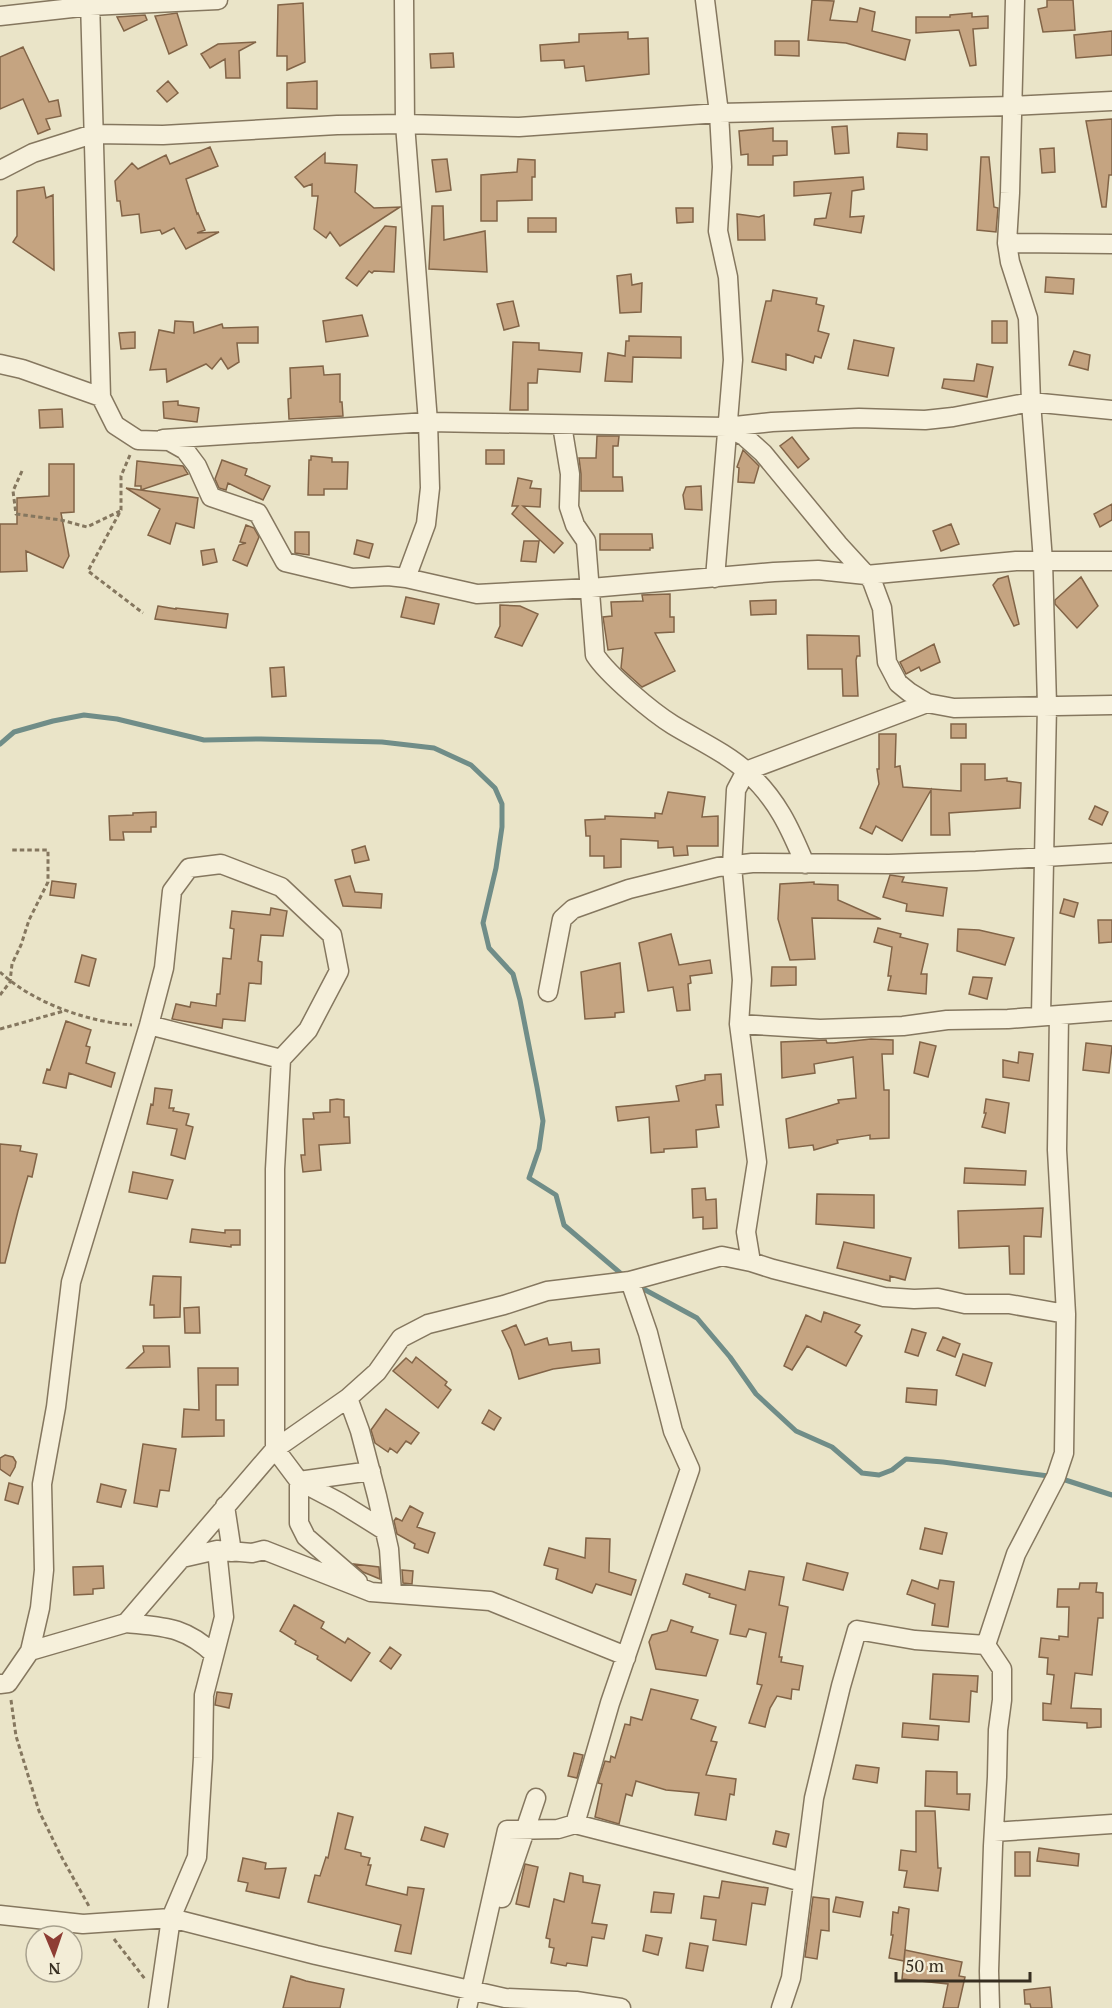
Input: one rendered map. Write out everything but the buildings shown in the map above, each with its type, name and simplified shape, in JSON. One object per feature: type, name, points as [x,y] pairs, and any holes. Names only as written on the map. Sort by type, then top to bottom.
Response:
[{"type":"street","points":[[0,16],[90,3],[218,0]]},
{"type":"street","points":[[404,0],[405,124],[428,422],[430,488],[426,524],[406,578]]},
{"type":"street","points":[[705,0],[720,113],[722,167],[718,231],[728,277],[733,360],[715,578]]},
{"type":"street","points":[[986,1645],[1016,1554],[1056,1478],[1064,1453],[1066,1314],[1044,856],[1047,705],[1043,561],[1031,402],[1028,318],[1010,262],[1007,243],[1015,0]]},
{"type":"street","points":[[90,3],[101,398],[115,425],[138,440],[169,441],[185,450],[197,466],[211,497],[258,513],[285,562],[352,578],[406,578],[477,594],[591,588],[774,572],[818,570],[866,575],[1016,561],[1112,561]]},
{"type":"street","points":[[0,170],[33,153],[93,134],[163,135],[405,124],[519,127],[720,113],[1012,106],[1112,101]]},
{"type":"street","points":[[1007,243],[1112,244]]},
{"type":"street","points":[[0,364],[21,369],[101,398]]},
{"type":"street","points":[[138,440],[428,422],[726,427],[772,422],[859,418],[925,420],[1031,402],[1112,410]]},
{"type":"street","points":[[562,425],[570,474],[569,507],[575,525],[586,541],[595,655],[601,664],[636,696],[670,723],[746,771],[778,807],[805,864]]},
{"type":"street","points":[[726,427],[744,436],[763,453],[872,581],[882,608],[886,662],[898,683],[927,703],[954,708],[1112,705]]},
{"type":"street","points":[[751,1262],[746,1232],[757,1162],[739,1024],[742,980],[732,866],[736,790],[746,771],[927,703]]},
{"type":"street","points":[[548,992],[562,919],[573,909],[629,889],[718,867],[752,863],[889,864],[976,861],[1112,853]]},
{"type":"street","points":[[4,1684],[30,1651],[40,1608],[44,1570],[42,1484],[56,1407],[71,1282],[149,1025],[164,968],[172,891],[189,868],[221,864],[281,887],[332,935],[339,971],[308,1030],[280,1059],[275,1169],[275,1449],[299,1481],[384,1530]]},
{"type":"street","points":[[739,1024],[820,1029],[903,1026],[947,1020],[1112,1011]]},
{"type":"street","points":[[149,1025],[280,1059]]},
{"type":"street","points":[[126,1623],[275,1449],[348,1398],[377,1372],[401,1338],[428,1324],[504,1305],[547,1291],[630,1281],[722,1256],[884,1297],[938,1298],[965,1304],[1009,1304],[1066,1314]]},
{"type":"street","points":[[575,1824],[610,1703],[690,1469],[673,1431],[648,1333],[630,1281]]},
{"type":"street","points":[[348,1398],[360,1431],[389,1549],[392,1593]]},
{"type":"street","points":[[299,1481],[370,1471]]},
{"type":"street","points":[[299,1481],[298,1523],[306,1537],[371,1592]]},
{"type":"street","points":[[218,1550],[232,1552],[225,1506]]},
{"type":"street","points":[[182,1558],[218,1550],[252,1553],[264,1550],[371,1592],[490,1601],[626,1658]]},
{"type":"street","points":[[159,2003],[171,1918],[197,1857],[204,1695],[224,1617],[218,1550]]},
{"type":"street","points":[[30,1651],[126,1623],[171,1628],[198,1639],[214,1654]]},
{"type":"street","points":[[781,2008],[791,1978],[814,1798],[857,1630],[915,1640],[986,1645]]},
{"type":"street","points":[[986,1645],[1002,1669],[989,1971],[990,2008]]},
{"type":"street","points":[[468,2002],[536,1797]]},
{"type":"street","points":[[468,2002],[507,1830],[558,1828],[575,1824],[803,1882]]},
{"type":"street","points":[[994,1832],[1112,1824]]},
{"type":"street","points":[[0,1915],[83,1924],[171,1918],[468,2002],[505,1998],[576,2001],[621,2008]]},
{"type":"path","points":[[138,440],[121,476],[121,510],[88,571],[143,613]]},
{"type":"path","points":[[22,471],[13,491],[16,514],[61,519],[87,527],[121,510]]},
{"type":"path","points":[[0,995],[10,982],[12,964],[29,920],[48,882],[48,850],[12,850]]},
{"type":"path","points":[[0,972],[10,982],[64,1011],[121,1024],[149,1025]]},
{"type":"path","points":[[0,1029],[64,1011]]},
{"type":"path","points":[[4,1684],[16,1736],[39,1811],[61,1856],[92,1910]]},
{"type":"path","points":[[112,1936],[159,2003]]},
{"type":"waterway","points":[[0,744],[14,732],[84,715],[117,719],[204,740],[382,742],[434,748],[471,765],[495,788],[502,804],[502,827],[496,868],[483,923],[489,948],[513,974],[537,1087],[543,1121],[539,1149],[529,1178],[556,1195],[564,1225],[625,1277]]},
{"type":"waterway","points":[[638,1286],[697,1318],[730,1357],[756,1394],[796,1431],[832,1447],[862,1473],[879,1475],[892,1470],[906,1459],[943,1462],[1056,1477],[1112,1495]]}]
